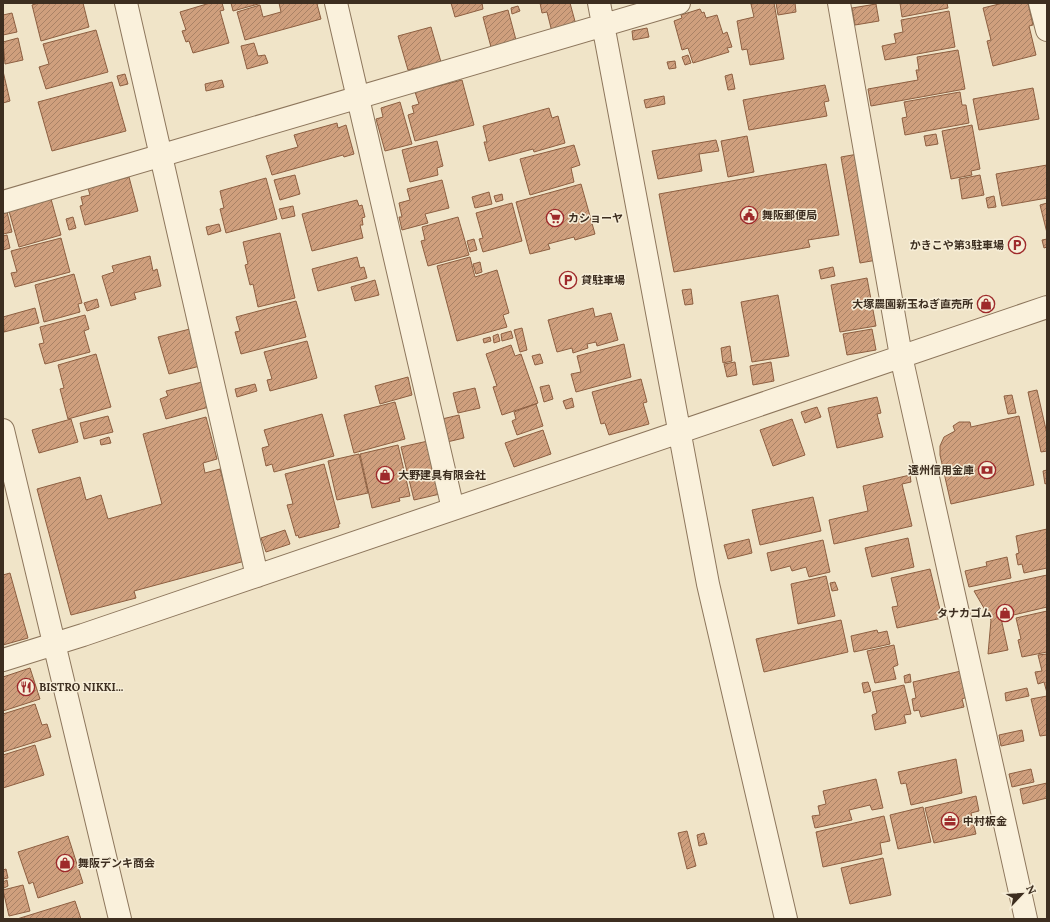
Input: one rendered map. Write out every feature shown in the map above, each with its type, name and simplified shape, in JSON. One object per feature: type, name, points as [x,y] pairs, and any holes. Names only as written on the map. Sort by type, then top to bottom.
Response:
[{"type":"street","points":[[126,3],[257,576]]},
{"type":"street","points":[[336,3],[453,509]]},
{"type":"street","points":[[599,3],[708,584],[786,919]]},
{"type":"street","points":[[3,202],[679,3]]},
{"type":"street","points":[[839,3],[901,356],[1026,919]]},
{"type":"street","points":[[1040,3],[1047,30]]},
{"type":"street","points":[[3,660],[257,576],[1047,307]]},
{"type":"street","points":[[3,430],[120,919]]},
{"type":"building","points":[[39,3],[83,3],[89,27],[41,41],[32,5]]},
{"type":"building","points":[[210,3],[222,3],[224,10],[220,11],[229,43],[193,53],[189,41],[186,42],[182,31],[186,30],[180,12]]},
{"type":"building","points":[[231,3],[262,3],[233,11]]},
{"type":"building","points":[[279,3],[321,3],[317,4],[321,19],[245,40],[237,12],[260,5],[263,17],[281,12]]},
{"type":"building","points":[[451,3],[482,3],[483,9],[455,17]]},
{"type":"building","points":[[540,3],[570,3],[576,25],[552,32],[547,12],[542,13]]},
{"type":"building","points":[[774,3],[784,59],[750,65],[747,49],[742,50],[737,21],[754,17],[751,4]]},
{"type":"building","points":[[776,3],[795,3],[796,12],[778,15]]},
{"type":"building","points":[[900,3],[947,3],[948,8],[902,17]]},
{"type":"building","points":[[1003,3],[1028,3],[1033,25],[1029,26],[1036,55],[993,66],[987,41],[991,40],[983,8]]},
{"type":"building","points":[[876,4],[879,21],[855,25],[852,8]]},
{"type":"building","points":[[518,6],[520,11],[512,14],[511,8]]},
{"type":"building","points":[[700,9],[702,13],[704,12],[706,18],[717,15],[723,34],[727,32],[732,47],[727,48],[729,52],[693,63],[688,48],[682,50],[674,21],[682,18],[681,15]]},
{"type":"building","points":[[508,10],[516,40],[491,47],[483,17]]},
{"type":"building","points":[[949,11],[955,47],[885,60],[882,46],[896,43],[894,34],[903,32],[901,20]]},
{"type":"building","points":[[12,13],[17,32],[3,35],[3,15]]},
{"type":"building","points":[[431,27],[441,62],[408,70],[398,36]]},
{"type":"building","points":[[647,28],[649,37],[633,40],[632,31]]},
{"type":"building","points":[[96,30],[108,72],[46,89],[39,67],[49,64],[43,44]]},
{"type":"building","points":[[18,38],[23,60],[5,64],[3,42]]},
{"type":"building","points":[[254,43],[258,56],[265,55],[268,63],[247,69],[241,46]]},
{"type":"building","points":[[958,50],[965,89],[871,106],[868,89],[918,80],[916,70],[919,70],[917,57]]},
{"type":"building","points":[[688,55],[691,63],[685,65],[682,57]]},
{"type":"building","points":[[675,61],[676,68],[669,69],[667,62]]},
{"type":"building","points":[[3,71],[10,101],[3,103]]},
{"type":"building","points":[[125,74],[128,84],[120,86],[117,76]]},
{"type":"building","points":[[732,74],[735,89],[728,90],[725,76]]},
{"type":"building","points":[[222,80],[224,87],[206,91],[205,84]]},
{"type":"building","points":[[462,80],[474,125],[415,141],[408,115],[414,113],[412,106],[419,104],[415,92]]},
{"type":"building","points":[[112,82],[126,131],[52,151],[38,102]]},
{"type":"building","points":[[825,85],[829,101],[824,102],[827,116],[749,130],[743,100]]},
{"type":"building","points":[[1033,88],[1039,119],[979,130],[973,99]]},
{"type":"building","points":[[960,92],[962,105],[966,105],[969,123],[905,135],[902,118],[907,117],[904,102]]},
{"type":"building","points":[[664,96],[665,104],[646,108],[644,100]]},
{"type":"building","points":[[400,102],[412,144],[385,151],[376,119],[383,117],[381,108]]},
{"type":"building","points":[[549,108],[552,118],[558,116],[565,143],[534,152],[533,149],[489,161],[484,142],[487,142],[483,126]]},
{"type":"building","points":[[337,123],[338,128],[346,125],[354,154],[344,157],[343,155],[272,175],[266,156],[298,147],[294,135]]},
{"type":"building","points":[[972,125],[980,169],[971,171],[972,175],[951,179],[942,131]]},
{"type":"building","points":[[936,134],[938,144],[926,146],[924,136]]},
{"type":"building","points":[[747,136],[754,172],[728,177],[721,141]]},
{"type":"building","points":[[716,140],[719,151],[699,154],[702,171],[658,179],[652,151]]},
{"type":"building","points":[[437,141],[443,166],[437,168],[438,175],[410,182],[402,150]]},
{"type":"building","points":[[574,145],[580,165],[571,168],[574,182],[530,195],[520,159]]},
{"type":"building","points":[[858,154],[877,260],[860,263],[841,157]]},
{"type":"building","name":"舞阪郵便局","points":[[826,164],[839,235],[808,240],[810,247],[674,272],[659,194]]},
{"type":"building","points":[[1047,165],[1047,198],[1002,206],[996,174]]},
{"type":"building","points":[[295,175],[300,194],[280,200],[274,180]]},
{"type":"building","points":[[980,175],[984,195],[962,199],[959,179]]},
{"type":"building","points":[[129,177],[138,211],[85,225],[80,206],[83,205],[81,197],[90,195],[88,188]]},
{"type":"building","points":[[266,178],[277,219],[226,233],[220,209],[224,208],[220,191]]},
{"type":"building","points":[[442,180],[449,208],[425,214],[428,223],[402,230],[399,217],[402,217],[399,203],[410,200],[407,189]]},
{"type":"building","name":"カショーヤ","points":[[581,184],[595,234],[575,240],[574,237],[548,244],[550,249],[530,254],[516,202]]},
{"type":"building","points":[[489,192],[492,204],[475,208],[472,197]]},
{"type":"building","points":[[502,194],[503,200],[496,202],[494,196]]},
{"type":"building","points":[[994,196],[996,207],[988,208],[986,198]]},
{"type":"building","points":[[51,199],[61,235],[19,247],[9,211]]},
{"type":"building","points":[[357,200],[359,206],[362,205],[365,217],[362,218],[363,225],[360,225],[363,238],[312,251],[302,214]]},
{"type":"building","points":[[512,203],[522,241],[483,252],[479,239],[483,238],[476,213]]},
{"type":"building","points":[[1047,203],[1047,233],[1040,205]]},
{"type":"building","points":[[293,206],[295,216],[282,219],[279,209]]},
{"type":"building","points":[[7,212],[12,232],[3,234],[3,213]]},
{"type":"building","points":[[73,217],[76,228],[69,230],[66,219]]},
{"type":"building","points":[[458,217],[469,255],[428,266],[421,241],[425,240],[422,227]]},
{"type":"building","points":[[219,224],[221,231],[208,235],[206,227]]},
{"type":"building","points":[[280,233],[295,298],[258,307],[253,284],[250,285],[245,265],[248,264],[243,242]]},
{"type":"building","points":[[7,235],[10,248],[3,250],[3,236]]},
{"type":"building","points":[[61,238],[70,272],[15,287],[11,273],[17,272],[11,251]]},
{"type":"building","points":[[474,239],[477,250],[470,252],[467,241]]},
{"type":"building","points":[[1047,239],[1047,247],[1044,248],[1042,240]]},
{"type":"building","points":[[150,256],[153,271],[157,269],[161,286],[134,293],[136,299],[111,306],[102,276],[114,272],[112,266]]},
{"type":"building","points":[[357,257],[360,268],[364,267],[367,278],[318,291],[312,269]]},
{"type":"building","points":[[470,257],[475,277],[497,270],[509,313],[503,315],[507,327],[457,341],[437,266]]},
{"type":"building","points":[[480,262],[482,272],[476,274],[473,264]]},
{"type":"building","points":[[833,267],[835,276],[821,279],[819,270]]},
{"type":"building","points":[[74,274],[82,303],[78,304],[80,312],[44,322],[35,285]]},
{"type":"building","points":[[867,278],[876,326],[840,332],[831,285]]},
{"type":"building","points":[[375,280],[379,295],[355,301],[351,287]]},
{"type":"building","points":[[691,289],[693,304],[685,305],[682,290]]},
{"type":"building","points":[[778,295],[789,356],[752,362],[741,302]]},
{"type":"building","points":[[97,299],[99,307],[87,311],[84,303]]},
{"type":"building","points":[[296,301],[306,337],[241,354],[235,332],[240,331],[236,317]]},
{"type":"building","points":[[35,308],[39,323],[4,332],[3,317]]},
{"type":"building","points":[[593,308],[595,317],[611,313],[618,340],[597,346],[596,342],[587,344],[588,348],[573,353],[572,348],[557,352],[548,320]]},
{"type":"building","points":[[85,315],[89,329],[84,331],[90,352],[45,364],[39,344],[44,343],[40,327]]},
{"type":"building","points":[[522,328],[527,350],[520,352],[514,330]]},
{"type":"building","points":[[190,329],[200,366],[169,374],[158,337]]},
{"type":"building","points":[[872,329],[876,350],[847,355],[843,334]]},
{"type":"building","points":[[511,331],[513,338],[502,341],[501,334]]},
{"type":"building","points":[[498,334],[500,341],[494,343],[493,336]]},
{"type":"building","points":[[490,337],[491,341],[484,343],[483,339]]},
{"type":"building","points":[[307,341],[317,378],[270,391],[267,380],[272,379],[264,352]]},
{"type":"building","points":[[624,344],[631,377],[576,392],[571,374],[581,372],[577,356]]},
{"type":"building","points":[[511,345],[515,356],[521,354],[538,403],[502,415],[493,387],[497,386],[486,354]]},
{"type":"building","points":[[730,346],[732,361],[723,363],[721,348]]},
{"type":"building","points":[[96,354],[111,407],[68,419],[60,389],[64,388],[58,365]]},
{"type":"building","points":[[540,354],[543,363],[535,365],[532,356]]},
{"type":"building","points":[[735,362],[737,375],[727,377],[724,364]]},
{"type":"building","points":[[771,362],[774,381],[753,385],[750,366]]},
{"type":"building","points":[[408,377],[412,395],[380,404],[375,386]]},
{"type":"building","points":[[641,379],[647,402],[643,403],[649,424],[609,435],[605,423],[601,424],[592,392]]},
{"type":"building","points":[[202,382],[209,407],[166,419],[160,399],[168,396],[166,391]]},
{"type":"building","points":[[255,384],[257,391],[237,397],[235,389]]},
{"type":"building","points":[[549,385],[553,399],[544,402],[540,387]]},
{"type":"building","points":[[475,388],[480,408],[458,413],[453,393]]},
{"type":"building","points":[[1037,390],[1047,434],[1047,451],[1041,452],[1028,392]]},
{"type":"building","points":[[1012,395],[1016,413],[1008,414],[1004,396]]},
{"type":"building","points":[[877,397],[881,413],[877,414],[883,437],[837,448],[828,408]]},
{"type":"building","points":[[572,398],[574,407],[566,409],[563,401]]},
{"type":"building","points":[[395,402],[405,439],[354,453],[344,415]]},
{"type":"building","points":[[536,404],[543,426],[517,435],[512,421],[516,419],[514,412]]},
{"type":"building","points":[[817,407],[821,417],[805,423],[801,412]]},
{"type":"building","points":[[322,414],[334,456],[274,472],[272,464],[266,466],[262,448],[269,446],[264,430]]},
{"type":"building","points":[[459,415],[464,438],[447,442],[442,419]]},
{"type":"building","points":[[108,416],[113,432],[84,439],[80,423]]},
{"type":"building","name":"遠州信用金庫","points":[[1019,416],[1034,485],[951,504],[940,455],[940,446],[944,437],[955,431],[953,426],[959,422],[970,422],[971,427]]},
{"type":"building","points":[[206,417],[217,459],[203,463],[205,473],[220,469],[245,561],[134,591],[136,598],[71,615],[37,489],[80,477],[86,500],[101,495],[108,519],[162,504],[143,434]]},
{"type":"building","points":[[71,419],[78,442],[39,453],[32,430]]},
{"type":"building","points":[[792,419],[805,455],[773,466],[760,430]]},
{"type":"building","points":[[543,430],[551,454],[514,467],[505,443]]},
{"type":"building","points":[[109,437],[111,443],[101,445],[100,440]]},
{"type":"building","points":[[428,441],[440,494],[414,500],[401,447]]},
{"type":"building","name":"大野建具有限会社","points":[[398,445],[410,496],[399,498],[400,501],[372,508],[360,454]]},
{"type":"building","points":[[359,454],[368,493],[337,500],[328,461]]},
{"type":"building","points":[[324,464],[340,524],[338,524],[339,527],[299,538],[298,535],[296,536],[287,505],[293,504],[285,474]]},
{"type":"building","points":[[1047,470],[1047,483],[1045,484],[1043,471]]},
{"type":"building","points":[[910,475],[911,482],[902,484],[912,526],[834,544],[829,520],[868,511],[863,486]]},
{"type":"building","points":[[813,497],[821,531],[760,545],[752,510]]},
{"type":"building","points":[[1047,529],[1047,568],[1024,573],[1022,564],[1018,565],[1016,554],[1019,553],[1016,536]]},
{"type":"building","points":[[285,530],[290,544],[266,552],[261,538]]},
{"type":"building","points":[[908,538],[914,567],[872,577],[865,548]]},
{"type":"building","points":[[749,539],[752,553],[728,559],[724,545]]},
{"type":"building","points":[[823,540],[830,572],[809,577],[806,567],[792,571],[790,566],[771,571],[767,553]]},
{"type":"building","points":[[1007,557],[1011,578],[969,587],[965,571],[987,566],[986,562]]},
{"type":"building","points":[[930,569],[942,618],[897,628],[892,607],[898,606],[891,578]]},
{"type":"building","points":[[10,573],[28,638],[3,645],[3,575]]},
{"type":"building","name":"タナカゴム","points":[[1047,575],[1047,607],[1001,618],[1008,650],[988,654],[991,620],[974,591]]},
{"type":"building","points":[[826,576],[835,616],[798,624],[791,584]]},
{"type":"building","points":[[835,582],[838,590],[832,591],[830,583]]},
{"type":"building","points":[[1047,611],[1047,652],[1022,657],[1018,640],[1021,639],[1016,618]]},
{"type":"building","points":[[841,620],[848,652],[764,672],[756,639]]},
{"type":"building","points":[[877,630],[878,633],[887,631],[890,644],[854,652],[851,636]]},
{"type":"building","points":[[894,645],[898,665],[893,667],[896,679],[875,683],[867,651]]},
{"type":"building","points":[[1047,654],[1047,693],[1044,682],[1038,684],[1035,672],[1042,671],[1038,655]]},
{"type":"building","points":[[30,668],[40,699],[3,711],[3,677]]},
{"type":"building","points":[[961,671],[967,697],[962,699],[964,707],[921,717],[919,710],[914,711],[912,699],[916,698],[913,682]]},
{"type":"building","points":[[910,674],[911,682],[905,683],[904,676]]},
{"type":"building","points":[[868,682],[871,691],[864,693],[862,683]]},
{"type":"building","points":[[904,685],[911,714],[904,715],[906,723],[875,730],[872,715],[877,713],[872,692]]},
{"type":"building","points":[[1027,688],[1029,696],[1006,701],[1005,693]]},
{"type":"building","points":[[1047,696],[1047,735],[1040,736],[1031,699]]},
{"type":"building","points":[[35,704],[42,725],[47,724],[51,737],[3,752],[3,714]]},
{"type":"building","points":[[1022,730],[1024,741],[1001,746],[999,735]]},
{"type":"building","points":[[35,745],[44,775],[3,788],[3,755]]},
{"type":"building","points":[[956,759],[962,793],[911,805],[906,783],[901,784],[898,772]]},
{"type":"building","points":[[1031,769],[1034,782],[1012,787],[1009,774]]},
{"type":"building","points":[[876,779],[883,808],[872,810],[870,805],[849,810],[852,820],[815,828],[812,816],[820,815],[818,806],[826,804],[823,791]]},
{"type":"building","points":[[1047,783],[1047,798],[1023,804],[1020,789]]},
{"type":"building","points":[[976,796],[979,811],[971,813],[976,834],[934,843],[925,808]]},
{"type":"building","points":[[923,807],[931,842],[898,849],[890,815]]},
{"type":"building","points":[[884,816],[890,841],[880,843],[882,854],[823,867],[816,832]]},
{"type":"building","points":[[687,831],[696,866],[687,869],[678,833]]},
{"type":"building","points":[[704,833],[707,844],[699,846],[697,835]]},
{"type":"building","points":[[68,836],[83,883],[38,898],[33,882],[29,884],[18,852]]},
{"type":"building","points":[[883,858],[891,895],[850,904],[841,868]]},
{"type":"building","points":[[6,869],[8,878],[3,879],[3,870]]},
{"type":"building","points":[[7,880],[8,886],[4,888],[3,882]]},
{"type":"building","points":[[23,885],[30,911],[9,916],[3,890]]},
{"type":"building","points":[[75,901],[81,919],[17,919]]},
{"type":"place","name":"舞阪郵便局","points":[[749,215]]},
{"type":"place","name":"カショーヤ","points":[[555,218]]},
{"type":"place","name":"かきこや第3駐車場","points":[[1017,245]]},
{"type":"place","name":"貸駐車場","points":[[568,280]]},
{"type":"place","name":"大塚農園新玉ねぎ直売所","points":[[986,304]]},
{"type":"place","name":"遠州信用金庫","points":[[987,470]]},
{"type":"place","name":"大野建具有限会社","points":[[385,475]]},
{"type":"place","name":"タナカゴム","points":[[1005,613]]},
{"type":"place","name":"BISTRO NIKKI...","points":[[26,687]]},
{"type":"place","name":"中村板金","points":[[950,821]]},
{"type":"place","name":"舞阪デンキ商会","points":[[65,863]]}]
